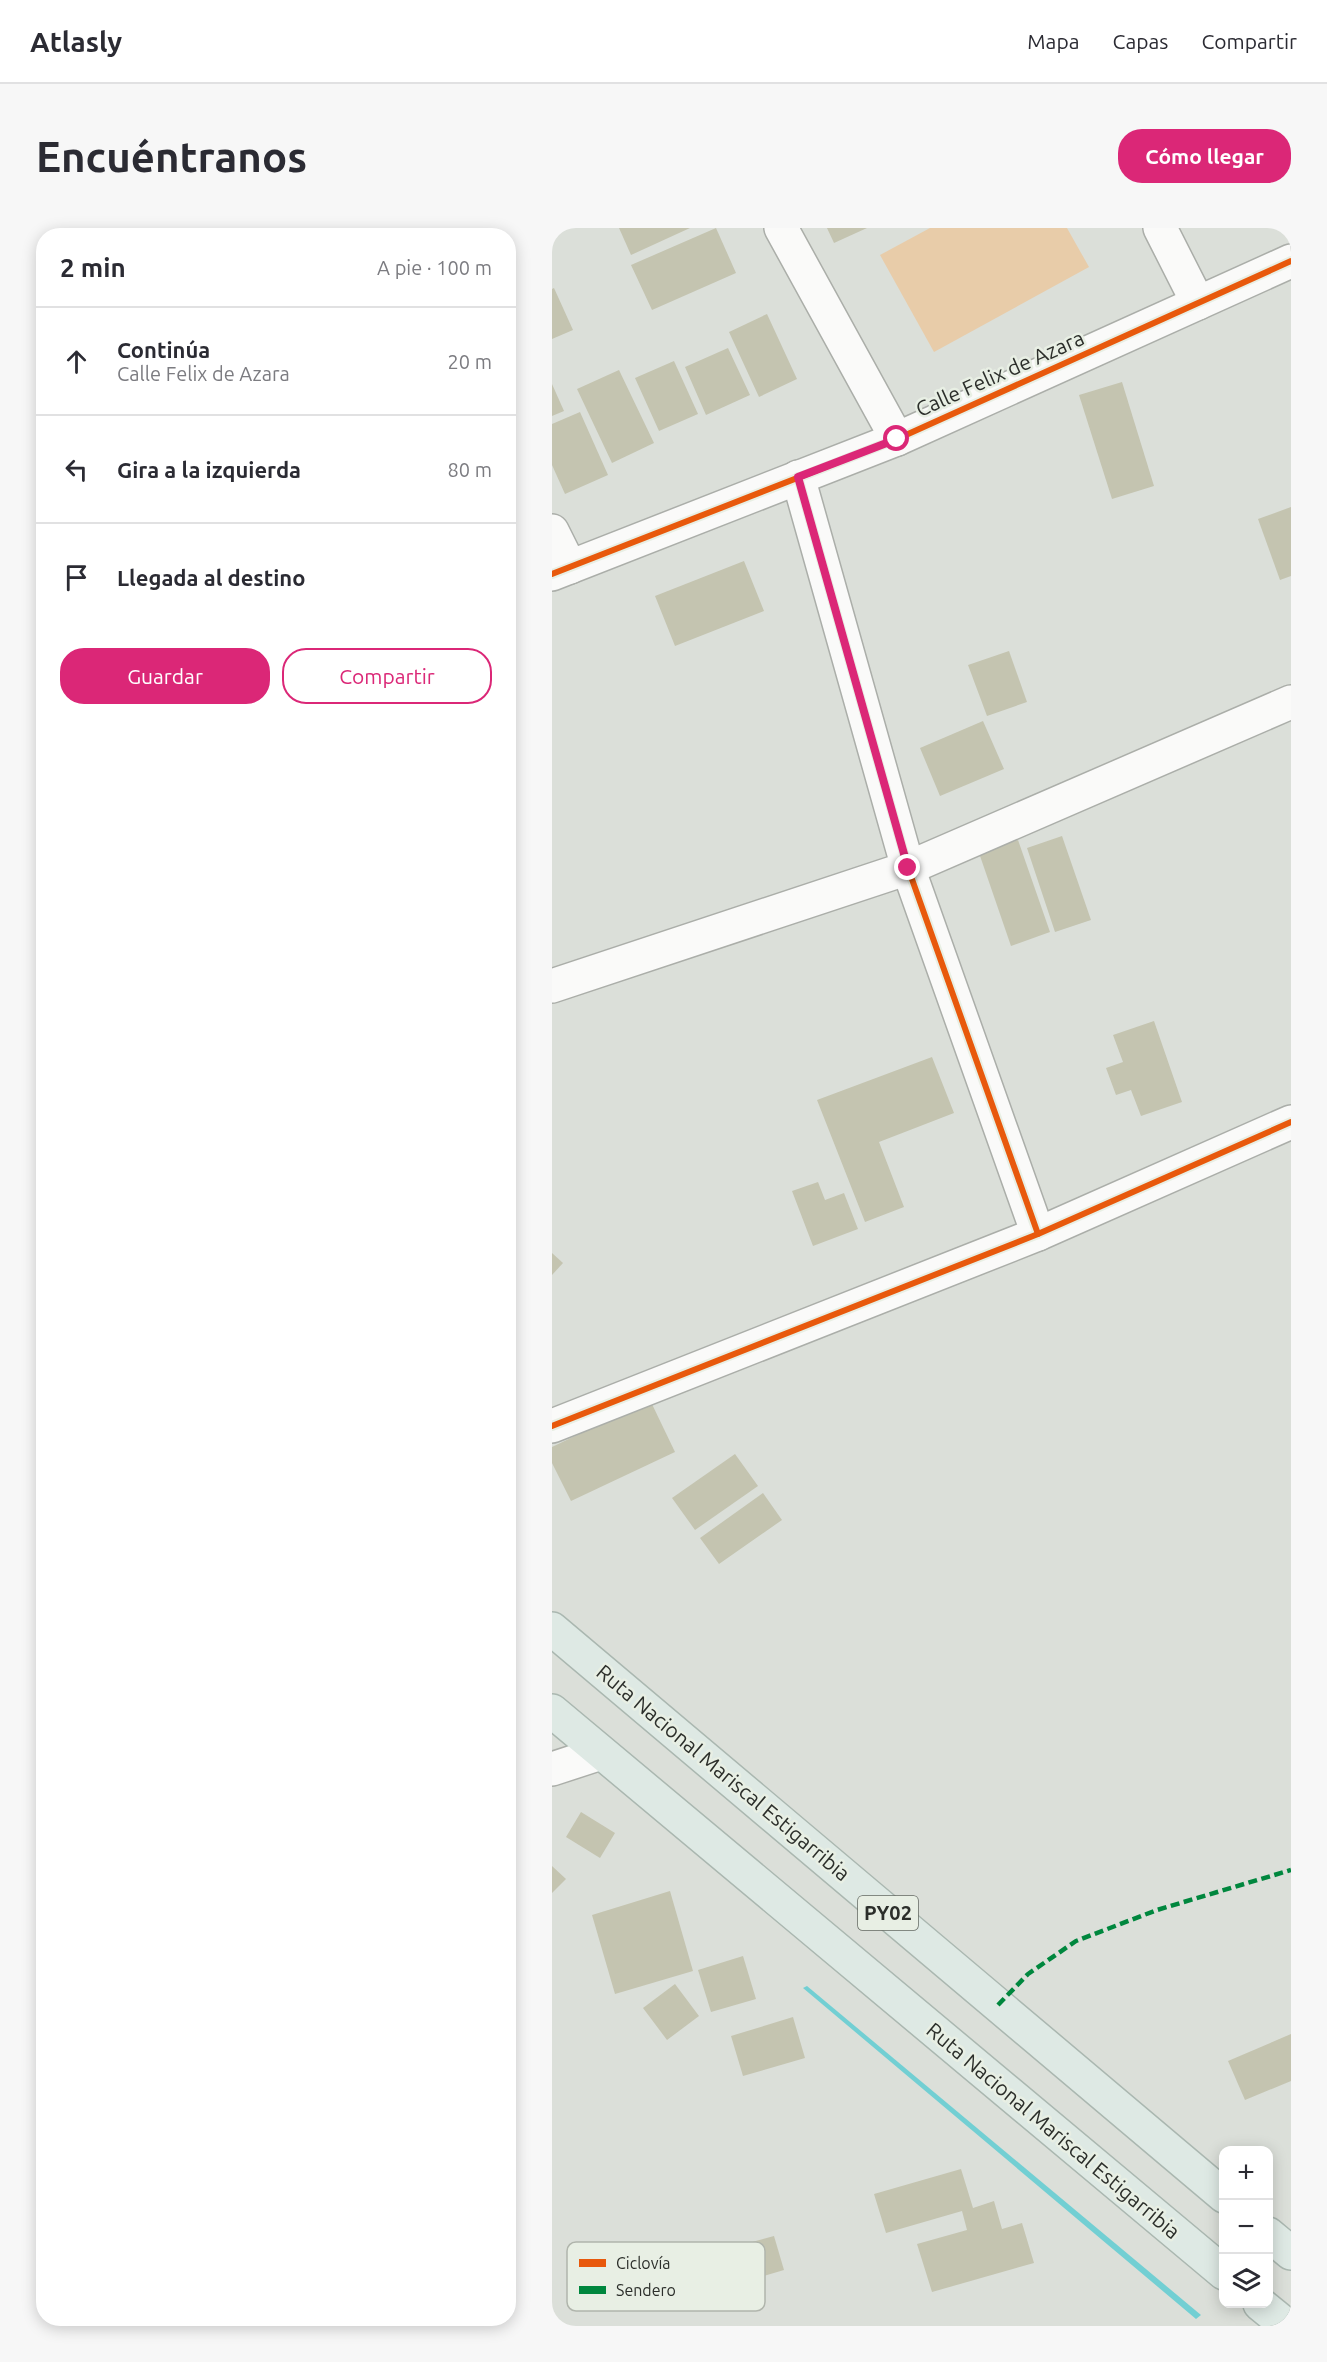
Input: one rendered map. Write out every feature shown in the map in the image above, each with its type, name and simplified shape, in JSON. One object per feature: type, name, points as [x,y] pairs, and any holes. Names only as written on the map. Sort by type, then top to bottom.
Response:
[{"type":"highway","name":"Ruta Nacional Mariscal Estigarribia","points":[[552,1629],[1219,2192]]},
{"type":"highway","name":"Ruta Nacional Mariscal Estigarribia","points":[[552,1711],[1219,2269]]},
{"type":"highway","points":[[1273,2237],[1291,2253]]},
{"type":"highway","points":[[1265,2308],[1287,2326]]},
{"type":"street","points":[[781,228],[897,439]]},
{"type":"street","points":[[1160,228],[1198,303]]},
{"type":"street","name":"Calle Felix de Azara","points":[[561,570],[897,439],[1291,261]]},
{"type":"street","points":[[798,477],[908,868],[1038,1234]]},
{"type":"street","points":[[552,531],[561,570]]},
{"type":"street","points":[[552,986],[908,868],[1291,702]]},
{"type":"street","points":[[552,1426],[1038,1234],[1291,1122]]},
{"type":"street","points":[[552,1769],[601,1753]]},
{"type":"shaded area","points":[[930,228],[1067,228],[1089,267],[934,352],[880,255]]},
{"type":"water","points":[[807,1986],[1201,2315],[1196,2319],[803,1988]]},
{"type":"building","points":[[619,228],[690,228],[631,255]]},
{"type":"building","points":[[716,228],[736,273],[652,310],[631,265]]},
{"type":"building","points":[[827,228],[867,228],[834,243]]},
{"type":"building","points":[[554,288],[573,330],[552,339],[552,289]]},
{"type":"building","points":[[767,314],[797,379],[759,397],[729,332]]},
{"type":"building","points":[[728,348],[750,395],[706,415],[685,367]]},
{"type":"building","points":[[674,361],[698,414],[659,431],[635,378]]},
{"type":"building","points":[[619,370],[654,443],[612,463],[577,389]]},
{"type":"building","points":[[1122,382],[1154,486],[1112,499],[1079,395]]},
{"type":"building","points":[[552,384],[564,411],[552,416]]},
{"type":"building","points":[[580,412],[608,475],[565,494],[552,465],[552,424]]},
{"type":"building","points":[[1291,507],[1291,576],[1280,580],[1258,519]]},
{"type":"building","points":[[744,561],[764,611],[675,646],[655,596]]},
{"type":"building","points":[[1009,651],[1027,702],[987,716],[968,665]]},
{"type":"building","points":[[983,721],[1004,769],[940,796],[920,748]]},
{"type":"building","points":[[1062,836],[1091,920],[1055,932],[1027,848]]},
{"type":"building","points":[[1018,840],[1050,932],[1011,946],[979,853]]},
{"type":"building","points":[[1154,1021],[1182,1102],[1141,1116],[1131,1090],[1116,1095],[1106,1068],[1123,1062],[1113,1035]]},
{"type":"building","points":[[932,1057],[954,1113],[879,1142],[904,1207],[865,1222],[817,1100]]},
{"type":"building","points":[[818,1182],[825,1200],[844,1193],[858,1229],[813,1246],[792,1191]]},
{"type":"building","points":[[552,1253],[563,1263],[552,1275]]},
{"type":"building","points":[[650,1400],[675,1452],[571,1501],[552,1463],[552,1447]]},
{"type":"building","points":[[735,1454],[758,1486],[695,1530],[672,1498]]},
{"type":"building","points":[[763,1493],[782,1520],[719,1564],[700,1538]]},
{"type":"building","points":[[581,1812],[615,1833],[600,1858],[566,1837]]},
{"type":"building","points":[[552,1866],[566,1879],[552,1893]]},
{"type":"building","points":[[670,1891],[693,1971],[615,1994],[592,1915]]},
{"type":"building","points":[[743,1956],[756,1999],[711,2012],[698,1970]]},
{"type":"building","points":[[675,1984],[699,2016],[667,2040],[643,2008]]},
{"type":"building","points":[[793,2017],[805,2058],[743,2076],[731,2036]]},
{"type":"building","points":[[1291,2034],[1291,2081],[1245,2100],[1228,2061]]},
{"type":"building","points":[[961,2169],[973,2208],[994,2201],[1002,2229],[1022,2223],[1034,2263],[932,2292],[917,2244],[967,2230],[962,2211],[886,2233],[874,2194]]},
{"type":"building","points":[[774,2236],[784,2270],[765,2276],[765,2242],[752,2242]]},
{"type":"marked path","points":[[998,2005],[1028,1974],[1076,1941],[1157,1910],[1291,1870]]},
{"type":"cycle path","points":[[552,574],[897,439],[1291,261]]},
{"type":"cycle path","points":[[798,477],[908,868],[1038,1234]]},
{"type":"cycle path","points":[[552,1426],[1038,1234],[1291,1122]]},
{"type":"route","points":[[897,439],[798,477],[908,868]]}]
